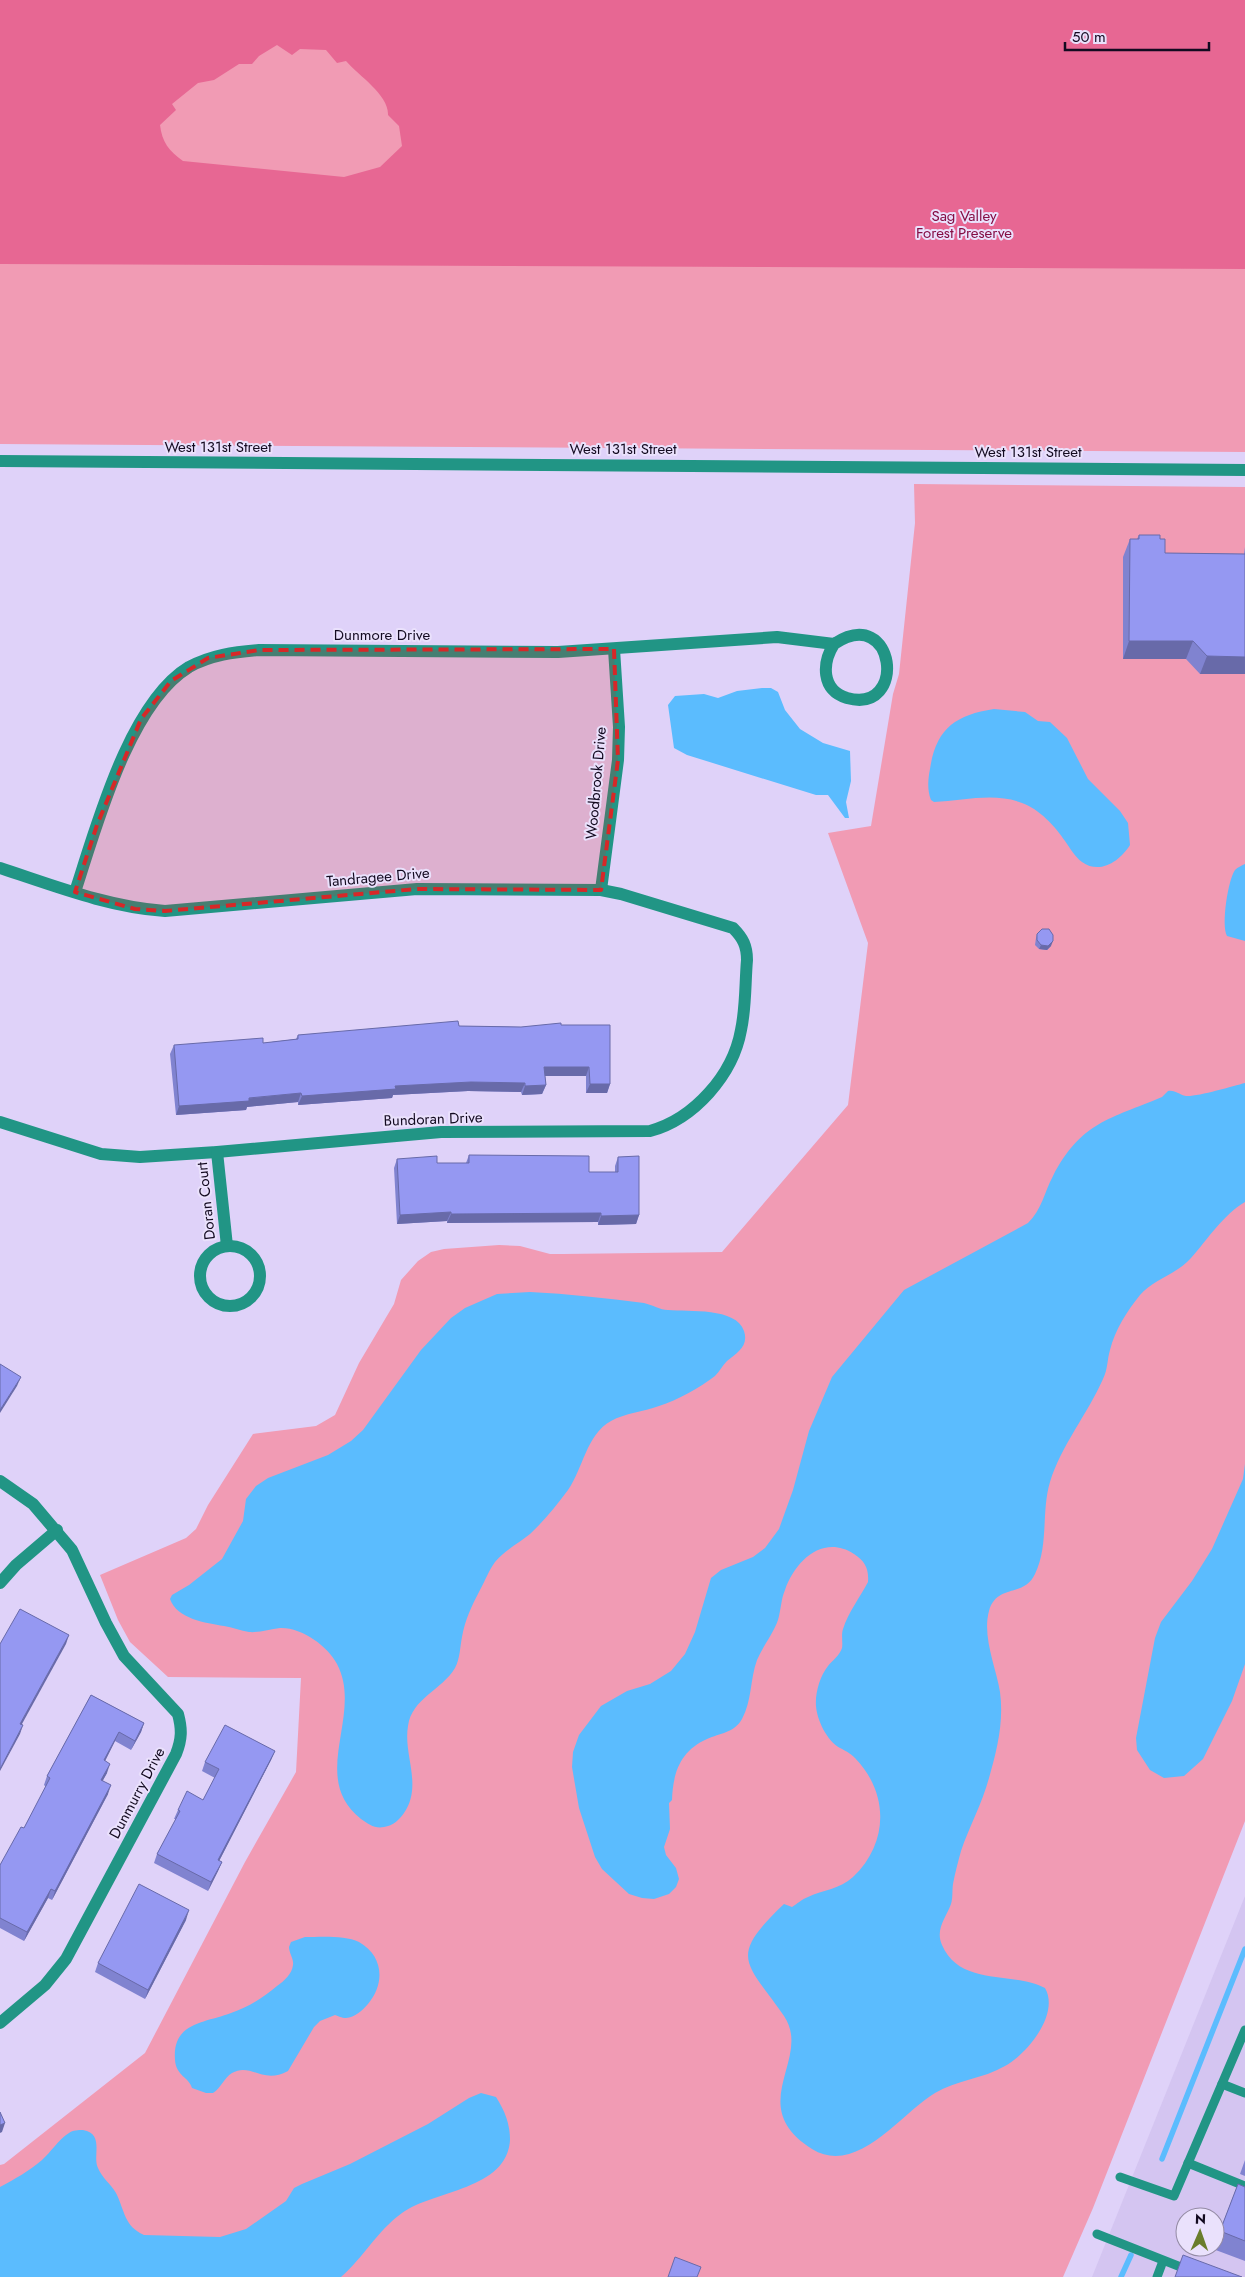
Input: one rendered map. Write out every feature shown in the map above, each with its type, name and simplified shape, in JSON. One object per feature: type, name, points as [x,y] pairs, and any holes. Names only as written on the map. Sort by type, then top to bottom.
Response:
[{"type":"street","name":"West 131st Street","points":[[0,461],[1245,470]]},
{"type":"street","name":"Dunmore Drive","points":[[75,892],[97,825],[127,747],[141,719],[154,698],[171,681],[188,668],[208,658],[233,652],[259,650],[558,652],[777,637],[834,644],[844,638],[857,635],[869,638],[882,647],[888,661],[888,675],[882,686],[871,696],[859,700],[845,697],[834,690],[824,670],[827,656],[834,644]]},
{"type":"street","name":"Woodbrook Drive","points":[[601,890],[618,760],[619,727],[614,649]]},
{"type":"street","name":"Tandragee Drive","points":[[0,868],[135,909],[166,911],[417,889],[601,890],[621,894],[733,928],[743,937],[747,950]]},
{"type":"street","name":"Bundoran Drive","points":[[0,1122],[74,1147],[102,1154],[140,1157],[441,1132],[631,1133],[663,1128],[692,1110],[731,1061],[742,1029],[747,950]]},
{"type":"street","name":"Doran Court","points":[[217,1152],[226,1246]]},
{"type":"street","name":"Doran Court","points":[[226,1246],[241,1247],[249,1252],[258,1263],[261,1276],[258,1288],[251,1299],[241,1305],[229,1307],[209,1299],[203,1291],[199,1279],[200,1268],[205,1258],[214,1250],[226,1246]]},
{"type":"street","name":"Dunmurry Drive","points":[[0,1481],[34,1504],[72,1550],[124,1656],[178,1714],[182,1740],[66,1959],[45,1985],[0,2023]]},
{"type":"street","points":[[0,1583],[16,1565],[56,1530]]},
{"type":"lane","points":[[1120,2177],[1174,2196],[1245,2030]]},
{"type":"lane","points":[[1222,2084],[1245,2093]]},
{"type":"lane","points":[[1188,2164],[1245,2186]]},
{"type":"lane","points":[[1097,2234],[1206,2277]]},
{"type":"lane","points":[[1157,2277],[1163,2261]]},
{"type":"highlighted area","points":[[614,649],[618,760],[601,890],[417,889],[165,911],[135,909],[75,892],[97,825],[141,719],[171,681],[208,658],[259,650]]},
{"type":"shaded area","points":[[1245,1896],[1245,2277],[1092,2277]]},
{"type":"green space","name":"Sag Valley Forest Preserve","points":[[0,0],[1245,0],[1245,452],[0,444]]},
{"type":"green space","points":[[0,0],[1245,0],[1245,269],[0,264]],"holes":[[[277,45],[292,55],[300,49],[326,50],[337,63],[346,61],[384,100],[388,115],[399,126],[402,146],[380,167],[344,177],[183,161],[167,146],[162,136],[160,125],[176,110],[172,104],[198,83],[214,80],[239,64],[252,64],[259,56]]]},
{"type":"green space","points":[[914,484],[1245,487],[1245,1821],[1093,2208],[1063,2277],[0,2277],[0,2165],[4,2164],[145,2053],[245,1862],[296,1772],[301,1678],[168,1677],[130,1642],[118,1620],[100,1575],[186,1538],[196,1529],[208,1505],[253,1434],[316,1426],[335,1415],[359,1363],[394,1304],[401,1280],[418,1261],[431,1252],[444,1249],[499,1245],[520,1246],[550,1254],[722,1252],[848,1105],[868,943],[828,833],[871,826],[893,694],[899,674],[915,523]]},
{"type":"water","points":[[771,688],[778,692],[785,710],[800,729],[823,743],[850,751],[851,781],[846,802],[849,818],[845,818],[828,795],[816,795],[687,755],[674,748],[668,705],[675,696],[704,694],[718,698],[737,691]]},
{"type":"water","points":[[994,709],[1025,712],[1038,721],[1050,722],[1067,738],[1088,779],[1120,811],[1128,823],[1130,845],[1115,861],[1102,867],[1089,866],[1082,862],[1046,819],[1022,803],[1001,798],[934,802],[931,800],[928,788],[929,773],[933,755],[943,734],[950,726],[968,715]]},
{"type":"water","points":[[1245,864],[1245,941],[1227,936],[1225,922],[1226,903],[1232,875],[1236,869]]},
{"type":"water","points":[[1245,1083],[1245,1202],[1223,1220],[1185,1264],[1146,1289],[1126,1314],[1112,1343],[1103,1379],[1061,1456],[1050,1482],[1047,1493],[1044,1540],[1035,1574],[1024,1586],[998,1597],[993,1602],[989,1611],[987,1621],[988,1641],[1001,1703],[999,1736],[986,1788],[961,1851],[953,1884],[952,1902],[940,1929],[940,1939],[950,1958],[961,1967],[974,1973],[1018,1980],[1045,1988],[1048,1998],[1048,2009],[1045,2021],[1031,2043],[1014,2060],[988,2074],[952,2085],[935,2093],[878,2139],[862,2149],[845,2155],[829,2155],[812,2149],[792,2132],[783,2116],[780,2099],[791,2049],[791,2032],[784,2016],[752,1971],[748,1960],[749,1949],[766,1922],[784,1904],[792,1907],[806,1898],[837,1887],[853,1877],[865,1864],[878,1834],[879,1802],[874,1787],[866,1772],[855,1758],[835,1745],[827,1735],[821,1724],[816,1706],[816,1696],[820,1680],[825,1670],[841,1651],[842,1631],[845,1623],[868,1582],[866,1566],[854,1554],[832,1547],[821,1549],[812,1554],[796,1569],[783,1597],[778,1620],[757,1660],[748,1705],[742,1719],[731,1730],[707,1739],[690,1750],[684,1756],[676,1772],[672,1800],[669,1803],[670,1829],[664,1847],[666,1855],[676,1868],[679,1879],[676,1887],[669,1894],[654,1899],[629,1894],[602,1869],[595,1857],[579,1808],[572,1767],[573,1752],[579,1735],[601,1706],[627,1691],[650,1684],[671,1671],[685,1654],[695,1632],[711,1578],[721,1570],[753,1557],[765,1548],[779,1529],[793,1490],[809,1431],[832,1377],[904,1290],[1028,1223],[1040,1206],[1053,1176],[1064,1158],[1086,1133],[1098,1125],[1112,1117],[1162,1097],[1168,1091],[1191,1096]]},
{"type":"water","points":[[530,1292],[616,1299],[644,1303],[665,1310],[722,1314],[739,1323],[744,1331],[745,1341],[741,1349],[727,1361],[715,1376],[695,1389],[681,1397],[653,1408],[616,1418],[603,1427],[590,1443],[573,1482],[559,1502],[530,1534],[495,1562],[474,1601],[467,1619],[455,1668],[443,1682],[421,1701],[411,1716],[407,1737],[412,1781],[412,1792],[409,1802],[404,1813],[396,1822],[387,1826],[375,1827],[361,1819],[346,1802],[339,1784],[337,1765],[345,1704],[344,1684],[333,1657],[321,1644],[305,1634],[280,1628],[249,1632],[193,1619],[179,1611],[170,1599],[172,1595],[189,1585],[222,1559],[243,1521],[246,1499],[256,1486],[268,1478],[328,1455],[351,1441],[363,1430],[421,1350],[451,1318],[465,1308],[497,1294]]},
{"type":"water","points":[[1245,1464],[1245,1664],[1232,1701],[1203,1759],[1184,1776],[1164,1778],[1150,1770],[1137,1750],[1136,1738],[1155,1638],[1161,1622],[1192,1581],[1212,1549],[1243,1479]]},
{"type":"water","points":[[305,1937],[347,1938],[359,1942],[367,1948],[377,1962],[379,1971],[379,1979],[374,1996],[361,2011],[352,2016],[344,2018],[335,2015],[320,2021],[314,2027],[288,2071],[271,2076],[239,2070],[229,2075],[213,2093],[206,2093],[192,2088],[176,2065],[175,2047],[179,2038],[192,2026],[243,2008],[280,1984],[287,1977],[293,1965],[289,1947],[291,1942]]},
{"type":"water","points":[[481,2093],[496,2097],[508,2123],[510,2140],[506,2157],[496,2169],[483,2179],[467,2187],[416,2205],[402,2213],[385,2228],[341,2277],[0,2277],[0,2187],[37,2164],[61,2139],[72,2131],[83,2130],[90,2132],[94,2136],[98,2168],[116,2193],[129,2223],[137,2231],[144,2235],[220,2237],[246,2229],[286,2201],[294,2188],[350,2164],[428,2124],[469,2098]]},
{"type":"building","points":[[1139,535],[1160,535],[1160,539],[1165,539],[1165,553],[1245,554],[1245,657],[1207,656],[1193,641],[1129,641],[1130,539],[1139,539]]},
{"type":"building","points":[[1042,929],[1049,929],[1053,935],[1053,941],[1048,946],[1041,945],[1037,940],[1037,934]]},
{"type":"building","points":[[458,1021],[459,1026],[521,1027],[561,1023],[561,1025],[610,1025],[610,1084],[590,1084],[589,1067],[544,1067],[546,1085],[525,1086],[525,1083],[471,1082],[395,1086],[396,1089],[302,1096],[301,1093],[249,1098],[249,1101],[179,1106],[174,1045],[263,1038],[263,1043],[298,1039],[298,1035]]},
{"type":"building","points":[[469,1155],[589,1156],[589,1172],[618,1172],[618,1157],[639,1156],[639,1215],[601,1216],[601,1213],[451,1214],[451,1212],[400,1215],[397,1159],[437,1156],[437,1163],[469,1163]]},
{"type":"building","points":[[0,1364],[21,1377],[0,1410]]},
{"type":"building","points":[[20,1609],[69,1635],[20,1724],[23,1725],[0,1769],[0,1644]]},
{"type":"building","points":[[91,1695],[144,1723],[135,1741],[119,1732],[104,1760],[110,1764],[101,1780],[111,1785],[55,1891],[51,1889],[27,1932],[0,1918],[0,1865],[21,1827],[24,1828],[50,1778],[47,1776]]},
{"type":"building","points":[[225,1725],[275,1751],[218,1860],[222,1862],[211,1882],[157,1854],[180,1811],[178,1810],[187,1791],[203,1800],[219,1769],[205,1762]]},
{"type":"building","points":[[139,1884],[189,1910],[148,1990],[98,1963]]},
{"type":"building","points":[[0,2112],[5,2123],[0,2125]]},
{"type":"building","points":[[1238,2184],[1245,2187],[1245,2241],[1225,2233],[1225,2218]]},
{"type":"building","points":[[675,2257],[701,2267],[697,2277],[668,2277]]},
{"type":"building","points":[[1182,2257],[1188,2257],[1242,2277],[1175,2277]]},
{"type":"waterway","points":[[1162,2159],[1245,1949]]},
{"type":"waterway","points":[[1121,2277],[1131,2255]]}]
